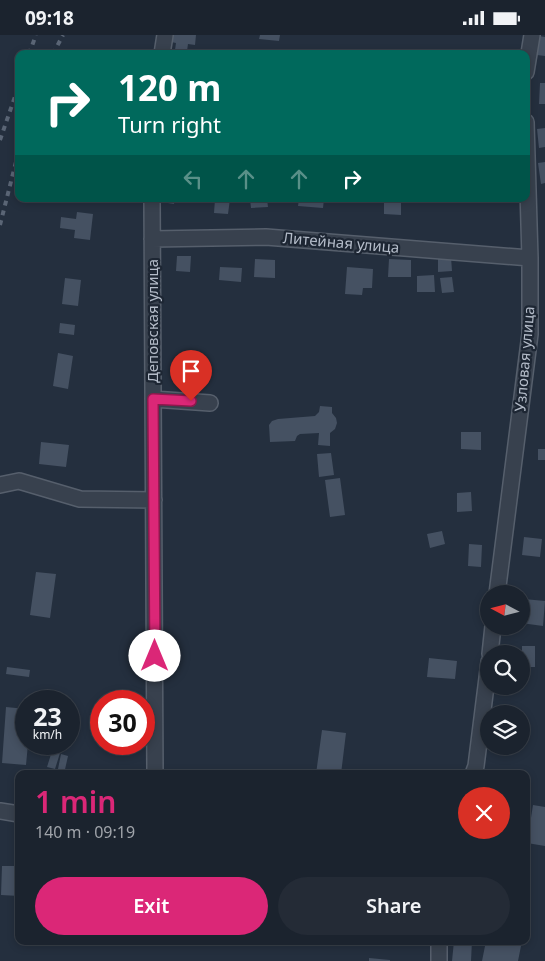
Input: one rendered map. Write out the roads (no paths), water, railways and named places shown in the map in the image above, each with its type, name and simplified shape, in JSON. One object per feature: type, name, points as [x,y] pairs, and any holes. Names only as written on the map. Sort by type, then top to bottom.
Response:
[{"type":"street","points":[[163,50],[165,35]]},
{"type":"street","points":[[530,50],[532,35]]},
{"type":"street","name":"Деповская улица","points":[[152,202],[155,770]]},
{"type":"street","name":"Узловая улица","points":[[498,585],[537,334],[530,259],[528,202]]},
{"type":"street","name":"Литейная улица","points":[[152,239],[266,237],[530,259]]},
{"type":"street","points":[[153,399],[210,403]]},
{"type":"street","points":[[0,485],[19,481],[80,499],[154,500]]},
{"type":"street","points":[[474,770],[485,695]]},
{"type":"street","points":[[0,811],[15,813]]},
{"type":"street","points":[[439,961],[440,945]]},
{"type":"railway","points":[[30,50],[36,35]]},
{"type":"railway","points":[[55,50],[63,35]]},
{"type":"railway","points":[[0,140],[15,97]]},
{"type":"railway","points":[[0,225],[15,166]]}]
